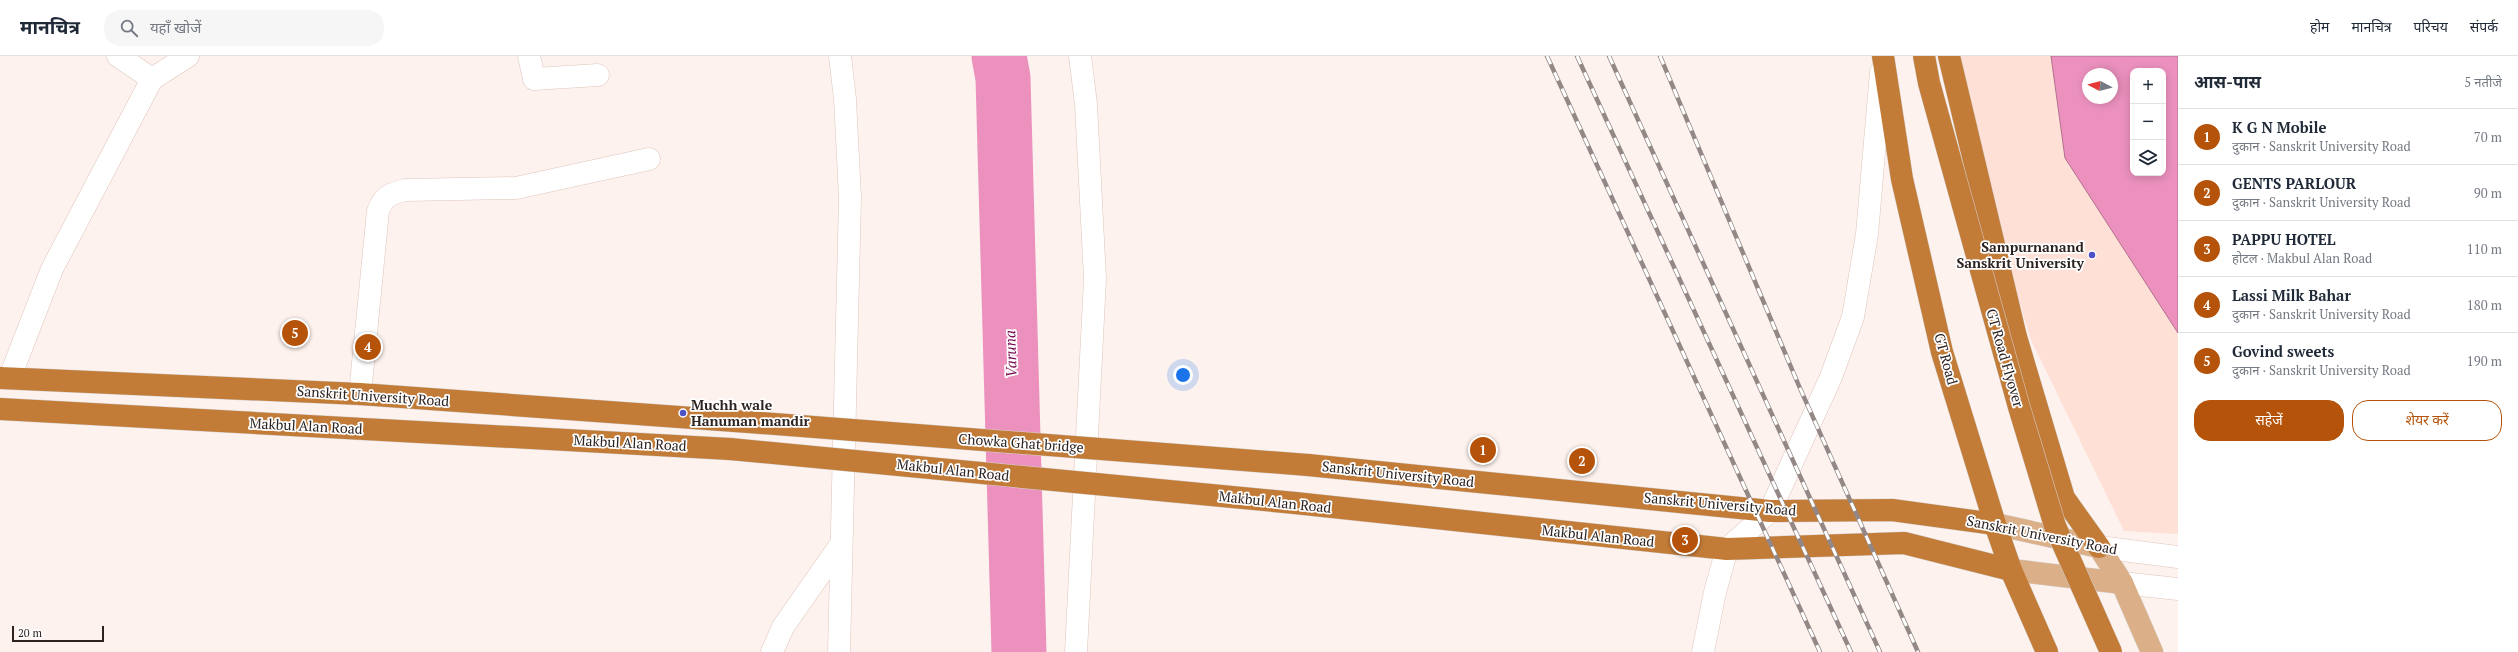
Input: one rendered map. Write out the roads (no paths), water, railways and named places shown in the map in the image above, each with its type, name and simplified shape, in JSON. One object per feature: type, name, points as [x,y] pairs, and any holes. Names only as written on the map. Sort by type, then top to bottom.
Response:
[{"type":"highway","name":"GT Road","points":[[1883,56],[1902,179],[1942,352],[1995,524],[2011,570],[2047,652]]},
{"type":"highway","name":"GT Road Flyover","points":[[1924,56],[1929,83],[2018,407],[2055,526],[2111,652]]},
{"type":"highway","points":[[1949,56],[2016,337],[2064,498],[2098,547]]},
{"type":"highway","name":"Sanskrit University Road","points":[[5,378],[360,394],[735,422]]},
{"type":"highway","name":"Makbul Alan Road","points":[[0,410],[730,449],[1295,503],[1727,549],[1904,543],[2011,570]]},
{"type":"highway","name":"Chowka Ghat bridge","points":[[735,422],[1308,465]]},
{"type":"highway","name":"Sanskrit University Road","points":[[1308,465],[1770,511],[1892,510],[1995,524]]},
{"type":"main road","name":"Sanskrit University Road","points":[[1995,524],[2098,547]]},
{"type":"main road","points":[[2098,547],[2122,583],[2152,652]]},
{"type":"main road","points":[[2011,570],[2122,583]]},
{"type":"street","points":[[118,56],[152,79]]},
{"type":"street","points":[[5,378],[52,269],[152,79],[188,56]]},
{"type":"street","points":[[528,56],[534,79],[598,75]]},
{"type":"street","points":[[838,652],[850,197],[845,99],[840,56]]},
{"type":"street","points":[[1076,652],[1095,279],[1086,104],[1080,56]]},
{"type":"street","points":[[1703,652],[1715,592],[1727,549],[1770,511],[1831,377],[1853,317],[1867,234],[1883,56]]},
{"type":"street","points":[[360,394],[378,211],[383,200],[390,194],[405,190],[516,188],[649,159]]},
{"type":"street","points":[[772,652],[783,627],[841,544]]},
{"type":"street","name":"Sanskrit University Road","points":[[2098,547],[2178,557]]},
{"type":"street","points":[[2122,583],[2178,589]]},
{"type":"waterway","name":"Varuna","points":[[999,56],[1003,78],[1019,652]]},
{"type":"railway","points":[[1547,56],[1820,652]]},
{"type":"railway","points":[[1577,56],[1851,652]]},
{"type":"railway","points":[[1609,56],[1880,652]]},
{"type":"railway","points":[[1660,56],[1799,386],[1918,652]]},
{"type":"place","name":"Sampurnanand Sanskrit University","points":[[2092,255]]},
{"type":"place","name":"Govind sweets","points":[[295,333]]},
{"type":"place","name":"Lassi Milk Bahar","points":[[368,347]]},
{"type":"place","name":"Muchh wale Hanuman mandir","points":[[683,413]]},
{"type":"place","name":"K G N Mobile","points":[[1483,450]]},
{"type":"place","name":"GENTS PARLOUR","points":[[1582,461]]},
{"type":"place","name":"PAPPU HOTEL","points":[[1685,540]]}]
